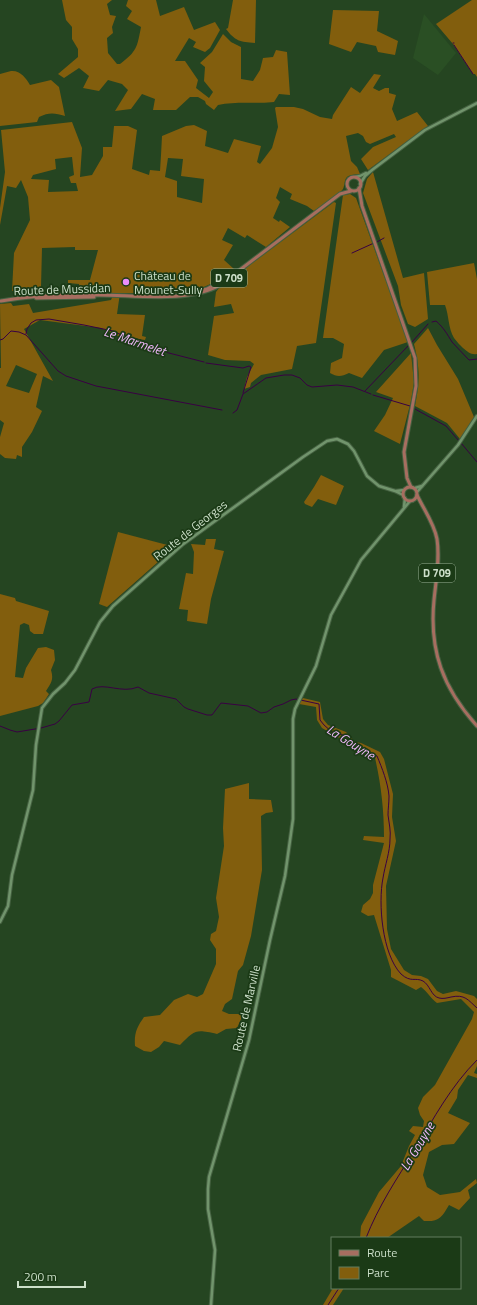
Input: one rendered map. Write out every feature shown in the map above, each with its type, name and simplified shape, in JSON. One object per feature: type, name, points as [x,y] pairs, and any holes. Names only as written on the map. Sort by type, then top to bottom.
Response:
[{"type":"main road","points":[[362,206],[352,191],[348,188],[348,179],[355,177],[360,180],[359,188],[362,206],[416,358],[417,376],[404,445],[404,460],[407,478],[404,497],[411,500],[417,494],[407,478]]},
{"type":"main road","name":"Route de Mussidan","points":[[1,301],[53,297],[170,296],[196,292],[214,285],[278,240],[340,194],[347,185]]},
{"type":"main road","points":[[352,191],[359,188]]},
{"type":"main road","name":"Route de Mussidan","points":[[340,194],[352,191]]},
{"type":"main road","points":[[405,489],[413,488]]},
{"type":"main road","name":"D 709","points":[[417,494],[421,505],[430,518],[437,540],[438,563],[433,617],[435,644],[439,662],[444,677],[458,703],[477,726]]},
{"type":"main road","name":"D 709","points":[[411,500],[421,505]]},
{"type":"street","points":[[360,184],[365,176],[372,170],[425,130],[477,103]]},
{"type":"street","points":[[355,177],[372,170]]},
{"type":"street","points":[[417,494],[422,486],[458,445],[477,416]]},
{"type":"street","name":"Route de Georges","points":[[0,922],[8,906],[12,875],[33,790],[41,712],[45,703],[65,683],[75,670],[100,622],[112,606],[182,545],[322,443],[337,439],[348,444],[354,451],[367,476],[379,486],[395,491],[404,497]]},
{"type":"street","points":[[413,488],[422,486]]},
{"type":"street","name":"Route de Georges","points":[[395,491],[405,489]]},
{"type":"street","points":[[404,497],[404,508]]},
{"type":"street","points":[[404,508],[411,500]]},
{"type":"street","name":"Route de Marville","points":[[211,1305],[215,1250],[208,1209],[209,1177],[249,1040],[285,876],[293,819],[294,712],[316,666],[331,615],[361,560],[404,508]]},
{"type":"shaded area","points":[[424,14],[456,53],[438,75],[413,58]]},
{"type":"green space","points":[[62,0],[112,0],[107,4],[110,15],[116,16],[112,27],[113,33],[107,38],[108,53],[117,64],[120,64],[133,52],[137,45],[141,27],[127,19],[132,11],[126,6],[128,0],[156,0],[160,16],[184,7],[194,30],[215,22],[220,30],[210,48],[205,52],[193,47],[196,42],[189,38],[175,61],[185,61],[198,80],[196,88],[209,98],[213,92],[204,81],[205,67],[200,63],[212,52],[223,34],[231,42],[241,47],[241,79],[253,81],[260,70],[263,58],[273,57],[276,50],[287,52],[290,95],[279,94],[274,102],[232,103],[218,105],[214,110],[206,104],[205,101],[198,97],[190,97],[176,110],[153,110],[155,99],[142,94],[131,109],[115,111],[128,90],[122,84],[108,80],[99,91],[83,88],[89,76],[79,68],[64,78],[58,74],[78,57],[78,49],[72,39],[72,27],[66,20]]},
{"type":"green space","points":[[233,0],[256,0],[255,43],[238,40],[226,29],[228,28]]},
{"type":"green space","points":[[472,0],[477,0],[477,77],[473,74],[453,44],[436,24]]},
{"type":"green space","points":[[333,10],[379,11],[377,31],[398,41],[395,55],[378,52],[376,46],[357,42],[351,52],[329,44]]},
{"type":"green space","points":[[11,71],[20,73],[25,77],[30,85],[51,80],[59,87],[65,116],[49,114],[39,117],[37,122],[0,126],[0,74]]},
{"type":"green space","points":[[374,74],[381,75],[373,88],[379,91],[389,88],[389,93],[396,95],[392,109],[397,121],[417,112],[428,126],[368,170],[361,159],[373,147],[396,137],[394,134],[370,144],[366,142],[363,136],[358,133],[346,136],[351,161],[357,167],[360,174],[347,177],[343,189],[314,211],[307,206],[290,199],[292,194],[280,187],[276,198],[280,202],[273,218],[279,222],[280,220],[290,227],[266,247],[247,235],[245,238],[228,228],[222,240],[233,245],[224,260],[234,269],[214,282],[191,291],[161,294],[120,293],[117,314],[145,315],[142,336],[146,337],[145,340],[117,336],[101,328],[40,320],[24,329],[53,381],[43,376],[36,407],[42,411],[32,432],[22,447],[22,457],[17,455],[16,459],[5,458],[0,454],[0,437],[4,423],[0,420],[0,304],[11,303],[13,306],[29,304],[33,313],[111,300],[114,293],[80,292],[79,284],[68,283],[68,280],[90,280],[98,250],[75,250],[75,247],[42,248],[41,287],[12,291],[14,253],[30,220],[28,197],[21,180],[16,188],[7,186],[0,225],[0,208],[5,172],[1,130],[72,122],[82,148],[80,177],[92,175],[103,156],[103,147],[112,147],[114,126],[128,126],[137,130],[132,169],[149,175],[150,170],[160,171],[162,136],[186,126],[194,125],[207,131],[205,146],[228,153],[234,139],[261,146],[257,162],[260,164],[272,148],[278,127],[276,107],[294,107],[303,109],[320,117],[332,119],[351,87],[360,93]],"holes":[[[72,157],[74,175],[69,177],[71,183],[76,183],[78,191],[48,192],[49,180],[31,179],[33,175],[56,169],[55,159]],[[168,158],[183,159],[181,176],[204,179],[202,203],[177,197],[177,181],[165,177]],[[16,365],[37,374],[29,393],[6,386]]]},
{"type":"green space","points":[[373,172],[403,278],[424,273],[428,319],[415,327],[408,324],[401,305],[398,286],[363,193],[367,179]]},
{"type":"green space","points":[[350,194],[356,198],[408,342],[384,350],[362,378],[349,373],[339,376],[330,373],[331,363],[342,358],[344,344],[333,338],[323,338],[343,195]]},
{"type":"green space","points":[[334,202],[336,203],[316,343],[297,346],[292,369],[261,375],[251,383],[250,387],[244,389],[247,377],[254,364],[250,361],[225,360],[208,355],[214,316],[234,313],[231,304],[214,307],[216,292],[219,288]]},
{"type":"green space","points":[[474,263],[477,279],[477,354],[471,354],[466,351],[454,338],[445,305],[430,305],[427,272]]},
{"type":"green space","points":[[428,328],[458,379],[474,417],[460,439],[447,423],[415,406],[419,375],[414,344]]},
{"type":"green space","points":[[411,353],[414,382],[411,401],[400,444],[374,431],[385,415],[393,398],[376,392]]},
{"type":"green space","points":[[321,475],[344,486],[336,505],[318,499],[312,507],[304,502]]},
{"type":"green space","points":[[118,532],[175,547],[107,607],[99,604]]},
{"type":"green space","points":[[206,539],[216,539],[214,549],[224,551],[211,599],[207,624],[187,621],[188,610],[179,609],[186,573],[193,574],[194,552],[191,544],[205,545]]},
{"type":"green space","points":[[0,594],[15,598],[16,601],[49,611],[43,634],[34,634],[30,631],[29,625],[24,623],[20,625],[15,677],[23,678],[26,668],[38,648],[46,647],[54,650],[55,660],[51,670],[52,681],[46,691],[49,694],[43,703],[38,706],[0,716]]},
{"type":"green space","points":[[303,698],[320,702],[323,719],[328,725],[346,732],[355,742],[361,743],[380,752],[384,759],[393,794],[392,817],[396,841],[386,886],[387,929],[391,949],[404,970],[412,975],[421,976],[428,979],[437,991],[443,994],[456,991],[474,996],[477,999],[477,1066],[474,1073],[477,1074],[477,1078],[468,1075],[458,1090],[457,1098],[448,1113],[470,1123],[454,1144],[442,1145],[429,1152],[423,1175],[427,1187],[440,1195],[460,1192],[476,1179],[477,1183],[468,1190],[470,1198],[459,1210],[449,1205],[440,1218],[433,1221],[424,1221],[419,1216],[388,1237],[360,1237],[361,1226],[379,1192],[401,1166],[415,1135],[409,1131],[413,1126],[423,1127],[424,1121],[418,1108],[423,1097],[435,1085],[472,1019],[474,1012],[461,999],[437,1003],[421,987],[416,990],[391,977],[391,970],[374,915],[368,916],[361,912],[363,905],[370,899],[373,893],[373,885],[384,843],[363,840],[364,836],[384,837],[382,797],[375,758],[344,744],[341,739],[322,728],[317,720],[316,707],[299,704]]},
{"type":"green space","points":[[249,783],[249,799],[271,800],[273,812],[266,813],[261,816],[262,870],[251,936],[243,965],[238,971],[232,999],[225,1004],[222,1011],[229,1014],[242,1014],[241,1019],[237,1028],[226,1029],[217,1034],[200,1031],[189,1036],[180,1045],[164,1041],[159,1047],[151,1052],[144,1051],[135,1046],[135,1037],[136,1030],[144,1017],[160,1015],[174,1000],[188,994],[197,997],[203,994],[216,964],[216,949],[210,940],[211,934],[216,931],[219,917],[216,898],[224,846],[223,828],[225,789]]},
{"type":"green space","points":[[332,1289],[343,1289],[333,1305],[323,1305]]},
{"type":"waterway","points":[[454,45],[473,74]]},
{"type":"waterway","points":[[377,242],[384,238]]},
{"type":"waterway","points":[[352,253],[374,243]]},
{"type":"waterway","name":"Le Marmelet","points":[[26,334],[31,323],[36,320],[49,319],[113,331],[165,352],[204,362]]},
{"type":"waterway","name":"Le Marmelet","points":[[432,322],[436,321],[439,324],[452,342],[469,360],[477,359]]},
{"type":"waterway","name":"Le Marmelet","points":[[412,342],[428,324]]},
{"type":"waterway","points":[[0,340],[11,331],[26,335],[58,371],[66,376],[96,386],[222,410]]},
{"type":"waterway","name":"Le Marmelet","points":[[365,391],[408,346]]},
{"type":"waterway","name":"Le Marmelet","points":[[206,363],[243,368],[249,366],[251,367],[243,393]]},
{"type":"waterway","points":[[233,413],[237,410],[243,394],[266,378],[284,375],[292,375],[300,378],[307,385],[312,387],[337,385],[353,387],[371,394]]},
{"type":"waterway","points":[[373,395],[410,406]]},
{"type":"waterway","points":[[415,409],[446,426],[459,441]]},
{"type":"waterway","points":[[461,443],[477,462]]},
{"type":"waterway","name":"La Gouyne","points":[[0,726],[17,732],[55,724],[72,705],[89,702],[92,689],[97,687],[126,689],[138,687],[149,693],[176,699],[184,707],[207,715],[212,715],[221,703],[248,706],[261,713],[267,712],[274,707],[296,699],[319,704],[320,720],[324,725],[333,733],[343,735],[352,746],[377,756],[386,781],[389,796],[388,815],[390,836],[382,888],[381,914],[389,954],[404,977],[423,981],[436,997],[446,998],[460,996],[469,1000],[477,1008]]},
{"type":"waterway","name":"La Gouyne","points":[[366,1237],[388,1193],[436,1115],[459,1081],[477,1060]]},
{"type":"waterway","name":"La Gouyne","points":[[328,1305],[338,1289]]},
{"type":"place","name":"Château de Mounet-Sully","points":[[126,282]]}]
